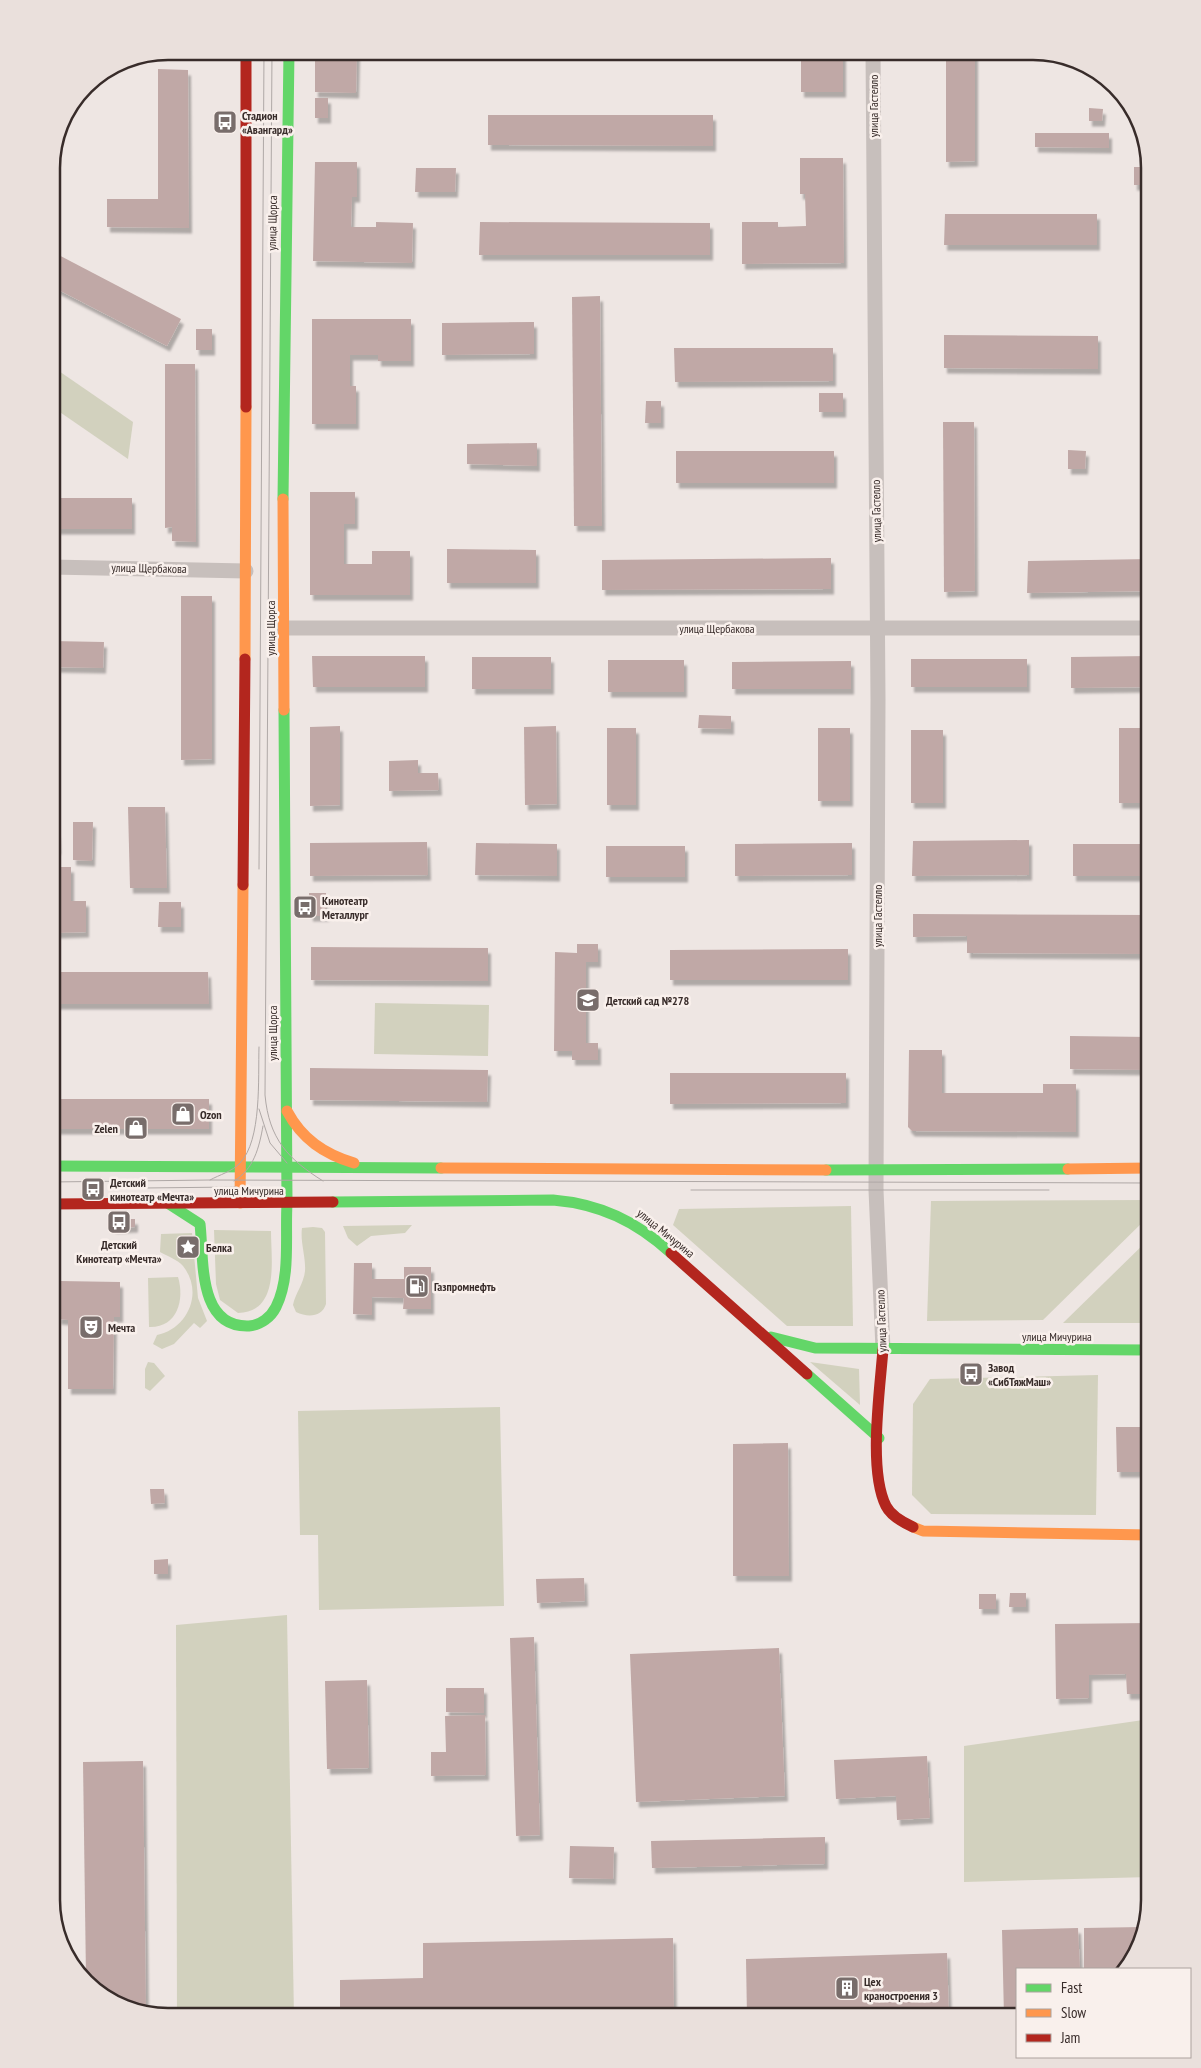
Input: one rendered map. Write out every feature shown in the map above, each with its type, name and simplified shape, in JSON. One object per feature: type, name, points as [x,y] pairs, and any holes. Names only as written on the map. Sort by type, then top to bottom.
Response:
[{"type":"main road","name":"улица Щорса","points":[[240,1203],[246,571],[246,60]]},
{"type":"main road","name":"улица Щорса","points":[[169,1204],[189,1215],[200,1224],[205,1286],[210,1302],[218,1316],[232,1324],[248,1326],[264,1322],[277,1306],[282,1288],[288,1167],[283,628],[286,157],[289,60]]},
{"type":"main road","points":[[287,1111],[294,1126],[321,1149],[339,1159],[370,1168]]},
{"type":"main road","name":"улица Мичурина","points":[[60,1166],[240,1165],[370,1168],[876,1170],[1141,1168]]},
{"type":"main road","name":"улица Мичурина","points":[[60,1204],[579,1202],[606,1209],[628,1219],[651,1235],[764,1335],[815,1348],[1141,1350]]},
{"type":"main road","points":[[764,1335],[879,1438]]},
{"type":"main road","name":"улица Гастелло","points":[[883,1349],[878,1485],[886,1507],[900,1522],[923,1531],[1141,1535]]},
{"type":"street","name":"улица Гастелло","points":[[874,60],[877,628],[876,1170],[883,1349]]},
{"type":"street","name":"улица Щербакова","points":[[60,567],[246,571]]},
{"type":"street","name":"улица Щербакова","points":[[283,628],[1141,628]]},
{"type":"green space","points":[[60,372],[133,422],[128,459],[60,412]]},
{"type":"green space","points":[[375,1003],[489,1005],[488,1056],[374,1054]]},
{"type":"green space","points":[[1141,1200],[1141,1224],[1043,1320],[927,1321],[931,1201]]},
{"type":"green space","points":[[851,1206],[853,1326],[787,1326],[673,1225],[679,1209]]},
{"type":"green space","points":[[412,1225],[405,1233],[371,1236],[357,1246],[348,1238],[343,1226]]},
{"type":"green space","points":[[302,1228],[322,1228],[325,1232],[326,1304],[321,1312],[310,1316],[296,1312],[293,1305],[305,1271]]},
{"type":"green space","points":[[214,1230],[271,1231],[272,1269],[267,1294],[261,1304],[251,1310],[238,1313],[220,1300],[216,1284]]},
{"type":"green space","points":[[192,1233],[198,1298],[207,1321],[200,1328],[194,1323],[174,1344],[162,1349],[153,1344],[157,1335],[177,1325],[184,1317],[190,1308],[192,1287],[189,1276],[183,1266],[160,1252],[161,1234]]},
{"type":"green space","points":[[1141,1247],[1141,1323],[1063,1323]]},
{"type":"green space","points":[[178,1277],[180,1295],[177,1311],[166,1323],[149,1327],[148,1278]]},
{"type":"green space","points":[[148,1362],[154,1363],[165,1376],[150,1391],[145,1388],[145,1369]]},
{"type":"green space","points":[[810,1362],[859,1369],[860,1405]]},
{"type":"green space","points":[[1098,1375],[1096,1515],[931,1514],[912,1495],[913,1404],[930,1379]]},
{"type":"green space","points":[[500,1407],[504,1606],[319,1610],[318,1535],[300,1535],[298,1411]]},
{"type":"green space","points":[[287,1615],[294,2008],[177,2008],[176,1625]]},
{"type":"green space","points":[[1141,1720],[1141,1877],[964,1882],[964,1746]]},
{"type":"building","points":[[315,60],[357,60],[356,93],[315,92]]},
{"type":"building","points":[[801,60],[843,60],[843,92],[801,92]]},
{"type":"building","points":[[946,60],[975,60],[975,161],[946,162]]},
{"type":"building","points":[[158,69],[188,70],[189,228],[107,227],[107,199],[158,199]]},
{"type":"building","points":[[315,98],[328,98],[328,118],[315,118]]},
{"type":"building","points":[[1089,108],[1103,109],[1102,121],[1089,121]]},
{"type":"building","points":[[488,115],[713,115],[713,146],[488,145]]},
{"type":"building","points":[[1035,133],[1109,133],[1109,148],[1035,147]]},
{"type":"building","points":[[800,158],[843,158],[844,263],[742,264],[742,222],[778,222],[778,227],[806,226],[805,194],[800,194]]},
{"type":"building","points":[[315,162],[357,162],[357,197],[352,197],[351,227],[376,227],[376,222],[413,223],[412,263],[313,261]]},
{"type":"building","points":[[1134,167],[1141,167],[1141,185],[1134,185]]},
{"type":"building","points":[[416,168],[456,168],[455,192],[415,192]]},
{"type":"building","points":[[945,214],[1097,214],[1097,245],[944,245]]},
{"type":"building","points":[[480,222],[710,223],[710,255],[479,255]]},
{"type":"building","points":[[60,256],[181,319],[167,346],[60,291]]},
{"type":"building","points":[[600,296],[602,526],[574,526],[572,297]]},
{"type":"building","points":[[312,319],[411,319],[411,361],[378,361],[378,355],[350,355],[350,386],[356,386],[356,424],[312,424]]},
{"type":"building","points":[[534,322],[534,354],[442,355],[442,323]]},
{"type":"building","points":[[196,329],[212,329],[212,350],[196,350]]},
{"type":"building","points":[[944,335],[1098,336],[1098,369],[944,368]]},
{"type":"building","points":[[674,348],[833,348],[833,381],[675,382]]},
{"type":"building","points":[[165,364],[195,364],[196,542],[172,541],[172,527],[165,528]]},
{"type":"building","points":[[819,393],[843,393],[843,412],[819,412]]},
{"type":"building","points":[[646,401],[661,401],[661,423],[645,423]]},
{"type":"building","points":[[943,422],[974,422],[975,591],[944,592]]},
{"type":"building","points":[[537,443],[537,466],[467,464],[467,444]]},
{"type":"building","points":[[1068,450],[1086,451],[1085,469],[1068,469]]},
{"type":"building","points":[[676,451],[834,451],[834,483],[676,483]]},
{"type":"building","points":[[310,492],[355,492],[355,524],[344,524],[344,564],[372,564],[372,551],[410,551],[410,595],[310,595]]},
{"type":"building","points":[[60,498],[132,498],[132,529],[60,529]]},
{"type":"building","points":[[447,549],[536,550],[536,583],[447,583]]},
{"type":"building","points":[[831,558],[831,589],[602,590],[602,560]]},
{"type":"building","points":[[1141,559],[1141,591],[1027,593],[1028,561]]},
{"type":"building","points":[[181,596],[212,596],[212,759],[181,760]]},
{"type":"building","points":[[60,641],[104,642],[103,668],[60,667]]},
{"type":"building","points":[[312,656],[425,656],[425,687],[313,687]]},
{"type":"building","points":[[1141,656],[1141,687],[1071,688],[1071,657]]},
{"type":"building","points":[[472,657],[551,657],[551,689],[472,689]]},
{"type":"building","points":[[911,659],[1027,659],[1027,687],[911,687]]},
{"type":"building","points":[[608,660],[684,660],[684,692],[608,692]]},
{"type":"building","points":[[851,661],[851,689],[732,689],[732,662]]},
{"type":"building","points":[[699,715],[731,716],[731,729],[698,728]]},
{"type":"building","points":[[340,726],[340,805],[310,806],[310,727]]},
{"type":"building","points":[[556,726],[557,804],[525,805],[524,727]]},
{"type":"building","points":[[607,728],[636,728],[636,805],[607,805]]},
{"type":"building","points":[[818,728],[850,728],[850,801],[818,801]]},
{"type":"building","points":[[1119,728],[1141,728],[1141,803],[1119,803]]},
{"type":"building","points":[[911,730],[943,730],[943,803],[911,803]]},
{"type":"building","points":[[418,760],[418,773],[438,773],[439,790],[389,791],[389,761]]},
{"type":"building","points":[[128,807],[165,807],[167,888],[130,888]]},
{"type":"building","points":[[73,822],[93,822],[92,861],[73,860]]},
{"type":"building","points":[[1029,840],[1029,875],[912,876],[913,841]]},
{"type":"building","points":[[427,842],[428,875],[310,876],[310,843]]},
{"type":"building","points":[[476,843],[557,844],[557,876],[475,875]]},
{"type":"building","points":[[852,843],[852,875],[735,876],[735,844]]},
{"type":"building","points":[[1073,844],[1141,844],[1141,876],[1073,876]]},
{"type":"building","points":[[606,846],[685,846],[685,877],[606,877]]},
{"type":"building","points":[[60,867],[71,867],[71,901],[86,901],[86,932],[60,933]]},
{"type":"building","points":[[309,893],[326,893],[326,916],[310,916]]},
{"type":"building","points":[[159,902],[181,902],[181,927],[158,927]]},
{"type":"building","points":[[913,914],[1141,915],[1141,954],[967,953],[967,936],[913,937]]},
{"type":"building","points":[[577,944],[598,944],[598,962],[586,962],[586,1043],[598,1043],[598,1060],[572,1060],[572,1051],[554,1051],[555,952],[577,953]]},
{"type":"building","points":[[311,947],[488,948],[488,981],[311,980]]},
{"type":"building","points":[[848,949],[848,980],[670,980],[670,950]]},
{"type":"building","points":[[60,972],[208,972],[209,1004],[60,1004]]},
{"type":"building","points":[[1070,1036],[1141,1037],[1141,1070],[1070,1069]]},
{"type":"building","points":[[909,1050],[942,1050],[942,1093],[1043,1093],[1043,1084],[1076,1084],[1076,1132],[912,1131],[908,1127]]},
{"type":"building","points":[[310,1068],[488,1070],[487,1102],[310,1100]]},
{"type":"building","points":[[670,1073],[846,1073],[846,1103],[670,1104]]},
{"type":"building","points":[[60,1099],[209,1099],[209,1129],[60,1129]]},
{"type":"building","points":[[113,1219],[135,1219],[135,1227],[113,1228]]},
{"type":"building","points":[[354,1263],[372,1263],[372,1279],[404,1279],[404,1267],[431,1267],[431,1309],[403,1309],[404,1298],[372,1297],[372,1315],[353,1314]]},
{"type":"building","points":[[60,1281],[120,1282],[120,1317],[114,1317],[113,1389],[68,1389],[68,1320],[60,1319]]},
{"type":"building","points":[[1116,1427],[1141,1427],[1141,1481],[1140,1472],[1117,1472]]},
{"type":"building","points":[[788,1443],[789,1576],[733,1576],[733,1444]]},
{"type":"building","points":[[150,1489],[164,1489],[165,1503],[151,1504]]},
{"type":"building","points":[[168,1559],[168,1574],[154,1574],[154,1560]]},
{"type":"building","points":[[584,1578],[585,1601],[537,1603],[536,1579]]},
{"type":"building","points":[[1010,1593],[1026,1593],[1026,1607],[1009,1607]]},
{"type":"building","points":[[979,1594],[996,1594],[996,1609],[979,1609]]},
{"type":"building","points":[[1141,1623],[1141,1694],[1127,1694],[1126,1674],[1089,1675],[1089,1698],[1056,1699],[1055,1624]]},
{"type":"building","points":[[534,1637],[540,1835],[516,1836],[510,1638]]},
{"type":"building","points":[[779,1648],[785,1796],[636,1802],[630,1654]]},
{"type":"building","points":[[367,1680],[369,1768],[327,1769],[325,1681]]},
{"type":"building","points":[[446,1688],[484,1688],[484,1713],[446,1712]]},
{"type":"building","points":[[485,1715],[486,1775],[431,1776],[431,1752],[446,1752],[445,1716]]},
{"type":"building","points":[[927,1756],[930,1818],[897,1820],[896,1796],[836,1799],[834,1760]]},
{"type":"building","points":[[143,1761],[146,2006],[120,1997],[108,1990],[86,1970],[83,1762]]},
{"type":"building","points":[[825,1837],[825,1864],[652,1868],[651,1841]]},
{"type":"building","points":[[570,1846],[614,1847],[613,1879],[569,1878]]},
{"type":"building","points":[[1137,1927],[1130,1948],[1116,1968],[1084,1968],[1084,1928]]},
{"type":"building","points":[[1078,1928],[1080,1968],[1016,1968],[1016,2008],[1004,2008],[1002,1930]]},
{"type":"building","points":[[673,1938],[674,2008],[340,2008],[340,1980],[423,1978],[423,1943]]},
{"type":"building","name":"Цех краностроения 3","points":[[947,1953],[949,2008],[747,2008],[746,1959]]},
{"type":"tram line","points":[[259,869],[264,60]]},
{"type":"tram line","points":[[272,60],[265,1095],[271,1124],[282,1146],[290,1156],[323,1181]]},
{"type":"tram line","points":[[210,1180],[237,1166],[247,1153],[252,1140],[257,1108],[259,1047]]},
{"type":"tram line","points":[[259,1109],[270,1143],[287,1163]]},
{"type":"tram line","points":[[234,1181],[251,1164],[260,1142],[263,1126]]},
{"type":"tram line","points":[[60,1182],[210,1180],[1141,1183]]},
{"type":"tram line","points":[[144,1188],[236,1187]]},
{"type":"tram line","points":[[691,1190],[1049,1190]]},
{"type":"traffic: fast","points":[[283,499],[289,60]]},
{"type":"traffic: fast","points":[[284,710],[287,1204]]},
{"type":"traffic: fast","points":[[60,1166],[441,1168]]},
{"type":"traffic: fast","points":[[826,1170],[1068,1169]]},
{"type":"traffic: fast","points":[[333,1202],[553,1200],[570,1202],[602,1210],[631,1223],[671,1253]]},
{"type":"traffic: fast","points":[[169,1204],[200,1224],[206,1288],[212,1304],[220,1316],[232,1324],[249,1326],[258,1324],[268,1317],[276,1307],[281,1295],[286,1270],[287,1204]]},
{"type":"traffic: fast","points":[[771,1337],[815,1348],[1141,1350]]},
{"type":"traffic: fast","points":[[807,1374],[879,1438]]},
{"type":"traffic: slow","points":[[245,659],[246,407]]},
{"type":"traffic: slow","points":[[283,499],[284,710]]},
{"type":"traffic: slow","points":[[240,1203],[243,885]]},
{"type":"traffic: slow","points":[[287,1111],[300,1130],[315,1144],[333,1155],[354,1163]]},
{"type":"traffic: slow","points":[[441,1168],[826,1170]]},
{"type":"traffic: slow","points":[[1068,1169],[1141,1168]]},
{"type":"traffic: slow","points":[[913,1527],[923,1531],[1141,1535]]},
{"type":"traffic: jam","points":[[246,60],[246,407]]},
{"type":"traffic: jam","points":[[243,885],[245,659]]},
{"type":"traffic: jam","points":[[60,1204],[333,1202]]},
{"type":"traffic: jam","points":[[671,1253],[807,1374]]},
{"type":"traffic: jam","points":[[883,1349],[876,1451],[881,1491],[886,1506],[891,1513],[913,1527]]},
{"type":"place","name":"Стадион «Авангард»","points":[[225,122]]},
{"type":"place","name":"Кинотеатр Металлург","points":[[305,907]]},
{"type":"place","name":"Детский сад №278","points":[[588,1000]]},
{"type":"place","name":"Ozon","points":[[183,1114]]},
{"type":"place","name":"Zelen","points":[[136,1128]]},
{"type":"place","name":"Детский кинотеатр «Мечта»","points":[[93,1189]]},
{"type":"place","name":"Детский Кинотеатр «Мечта»","points":[[119,1222]]},
{"type":"place","name":"Белка","points":[[188,1247]]},
{"type":"place","name":"Газпромнефть","points":[[417,1286]]},
{"type":"place","name":"Мечта","points":[[91,1327]]},
{"type":"place","name":"Завод «СибТяжМаш»","points":[[971,1374]]},
{"type":"place","name":"Цех краностроения 3","points":[[847,1988]]}]
